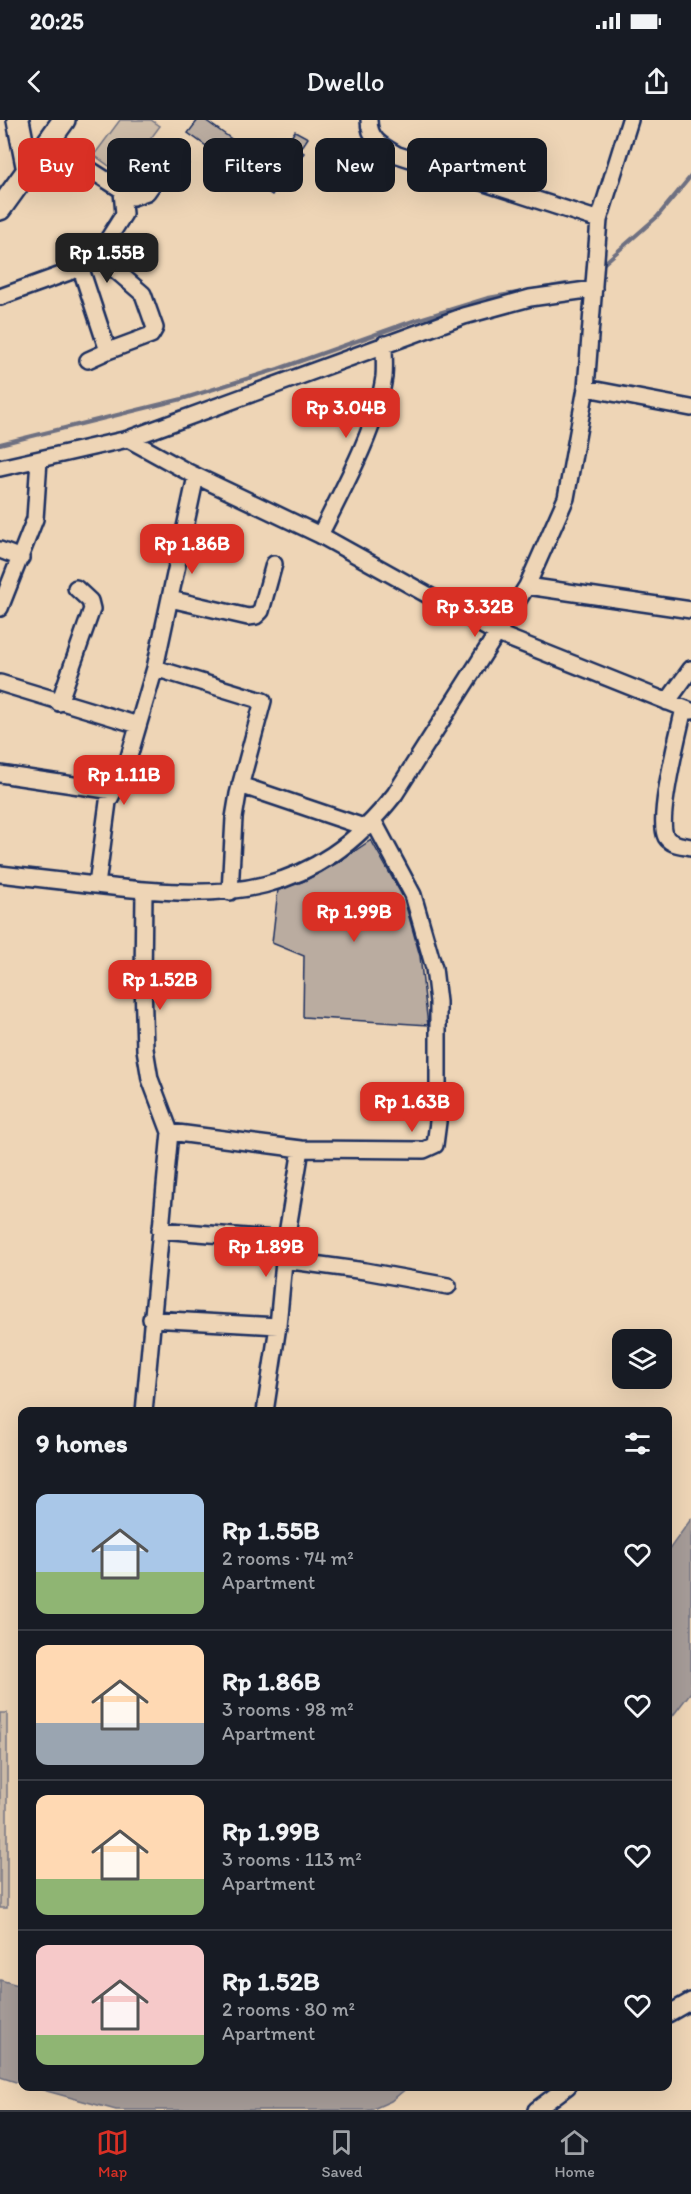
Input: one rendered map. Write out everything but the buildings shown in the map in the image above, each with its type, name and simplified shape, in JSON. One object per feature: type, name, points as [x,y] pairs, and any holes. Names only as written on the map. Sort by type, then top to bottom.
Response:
[{"type":"main road","points":[[18,120],[22,138]]},
{"type":"main road","points":[[51,138],[64,120]]},
{"type":"main road","points":[[0,209],[18,185]]},
{"type":"street","points":[[369,120],[369,130],[373,138],[398,155],[599,220]]},
{"type":"street","points":[[0,874],[144,890],[230,892],[254,888],[287,878],[317,865],[334,855],[370,825],[395,794],[498,634],[526,586],[566,498],[586,388],[599,220],[630,120]]},
{"type":"street","points":[[0,297],[80,266],[98,255],[124,214],[122,192]]},
{"type":"street","points":[[124,192],[133,196],[147,192]]},
{"type":"street","points":[[88,360],[151,335],[155,328],[143,294],[98,255]]},
{"type":"street","points":[[80,266],[108,351]]},
{"type":"street","points":[[0,468],[128,439],[464,316],[530,298],[594,289]]},
{"type":"street","points":[[320,535],[349,476],[371,421],[384,376],[384,344]]},
{"type":"street","points":[[586,388],[691,408]]},
{"type":"street","points":[[128,439],[196,476],[320,535],[498,634],[687,710],[668,781],[663,824],[666,837],[671,842],[691,847]]},
{"type":"street","points":[[0,608],[35,519],[39,460]]},
{"type":"street","points":[[97,885],[104,822],[113,791],[126,767],[155,668],[196,476]]},
{"type":"street","points":[[0,550],[21,558]]},
{"type":"street","points":[[170,600],[248,617],[256,616],[264,604],[274,564]]},
{"type":"street","points":[[526,586],[691,610]]},
{"type":"street","points":[[59,703],[92,609],[90,601],[76,588]]},
{"type":"street","points":[[155,668],[262,699],[234,818],[230,892]]},
{"type":"street","points":[[667,702],[691,669]]},
{"type":"street","points":[[0,683],[59,703],[138,725]]},
{"type":"street","points":[[0,774],[113,791]]},
{"type":"street","points":[[170,1132],[301,1149],[423,1150],[430,1149],[437,1140],[438,1002],[434,968],[413,895],[370,825],[240,785]]},
{"type":"street","points":[[144,890],[145,1049],[150,1079],[170,1132],[144,1407]]},
{"type":"street","points":[[266,1407],[278,1326],[286,1239],[301,1149]]},
{"type":"street","points":[[160,1230],[286,1239]]},
{"type":"street","points":[[284,1260],[365,1271],[448,1286]]},
{"type":"street","points":[[151,1319],[278,1326]]},
{"type":"street","points":[[672,2012],[691,2001]]},
{"type":"street","points":[[536,2110],[561,2091]]},
{"type":"shaded area","points":[[120,120],[151,120],[160,126],[151,138],[107,138],[107,164],[95,154]]},
{"type":"shaded area","points":[[691,1519],[691,1692],[672,1717],[672,1545]]},
{"type":"shaded area","points":[[0,1713],[7,1713],[7,1908],[0,1908]]},
{"type":"shaded area","points":[[0,1980],[18,1985],[18,2083],[0,2077]]},
{"type":"shaded area","points":[[47,2091],[403,2091],[391,2101],[371,2110],[116,2110]]},
{"type":"waterway","points":[[601,266],[657,217],[691,176]]},
{"type":"waterway","points":[[0,444],[182,399],[488,298],[566,284]]}]
